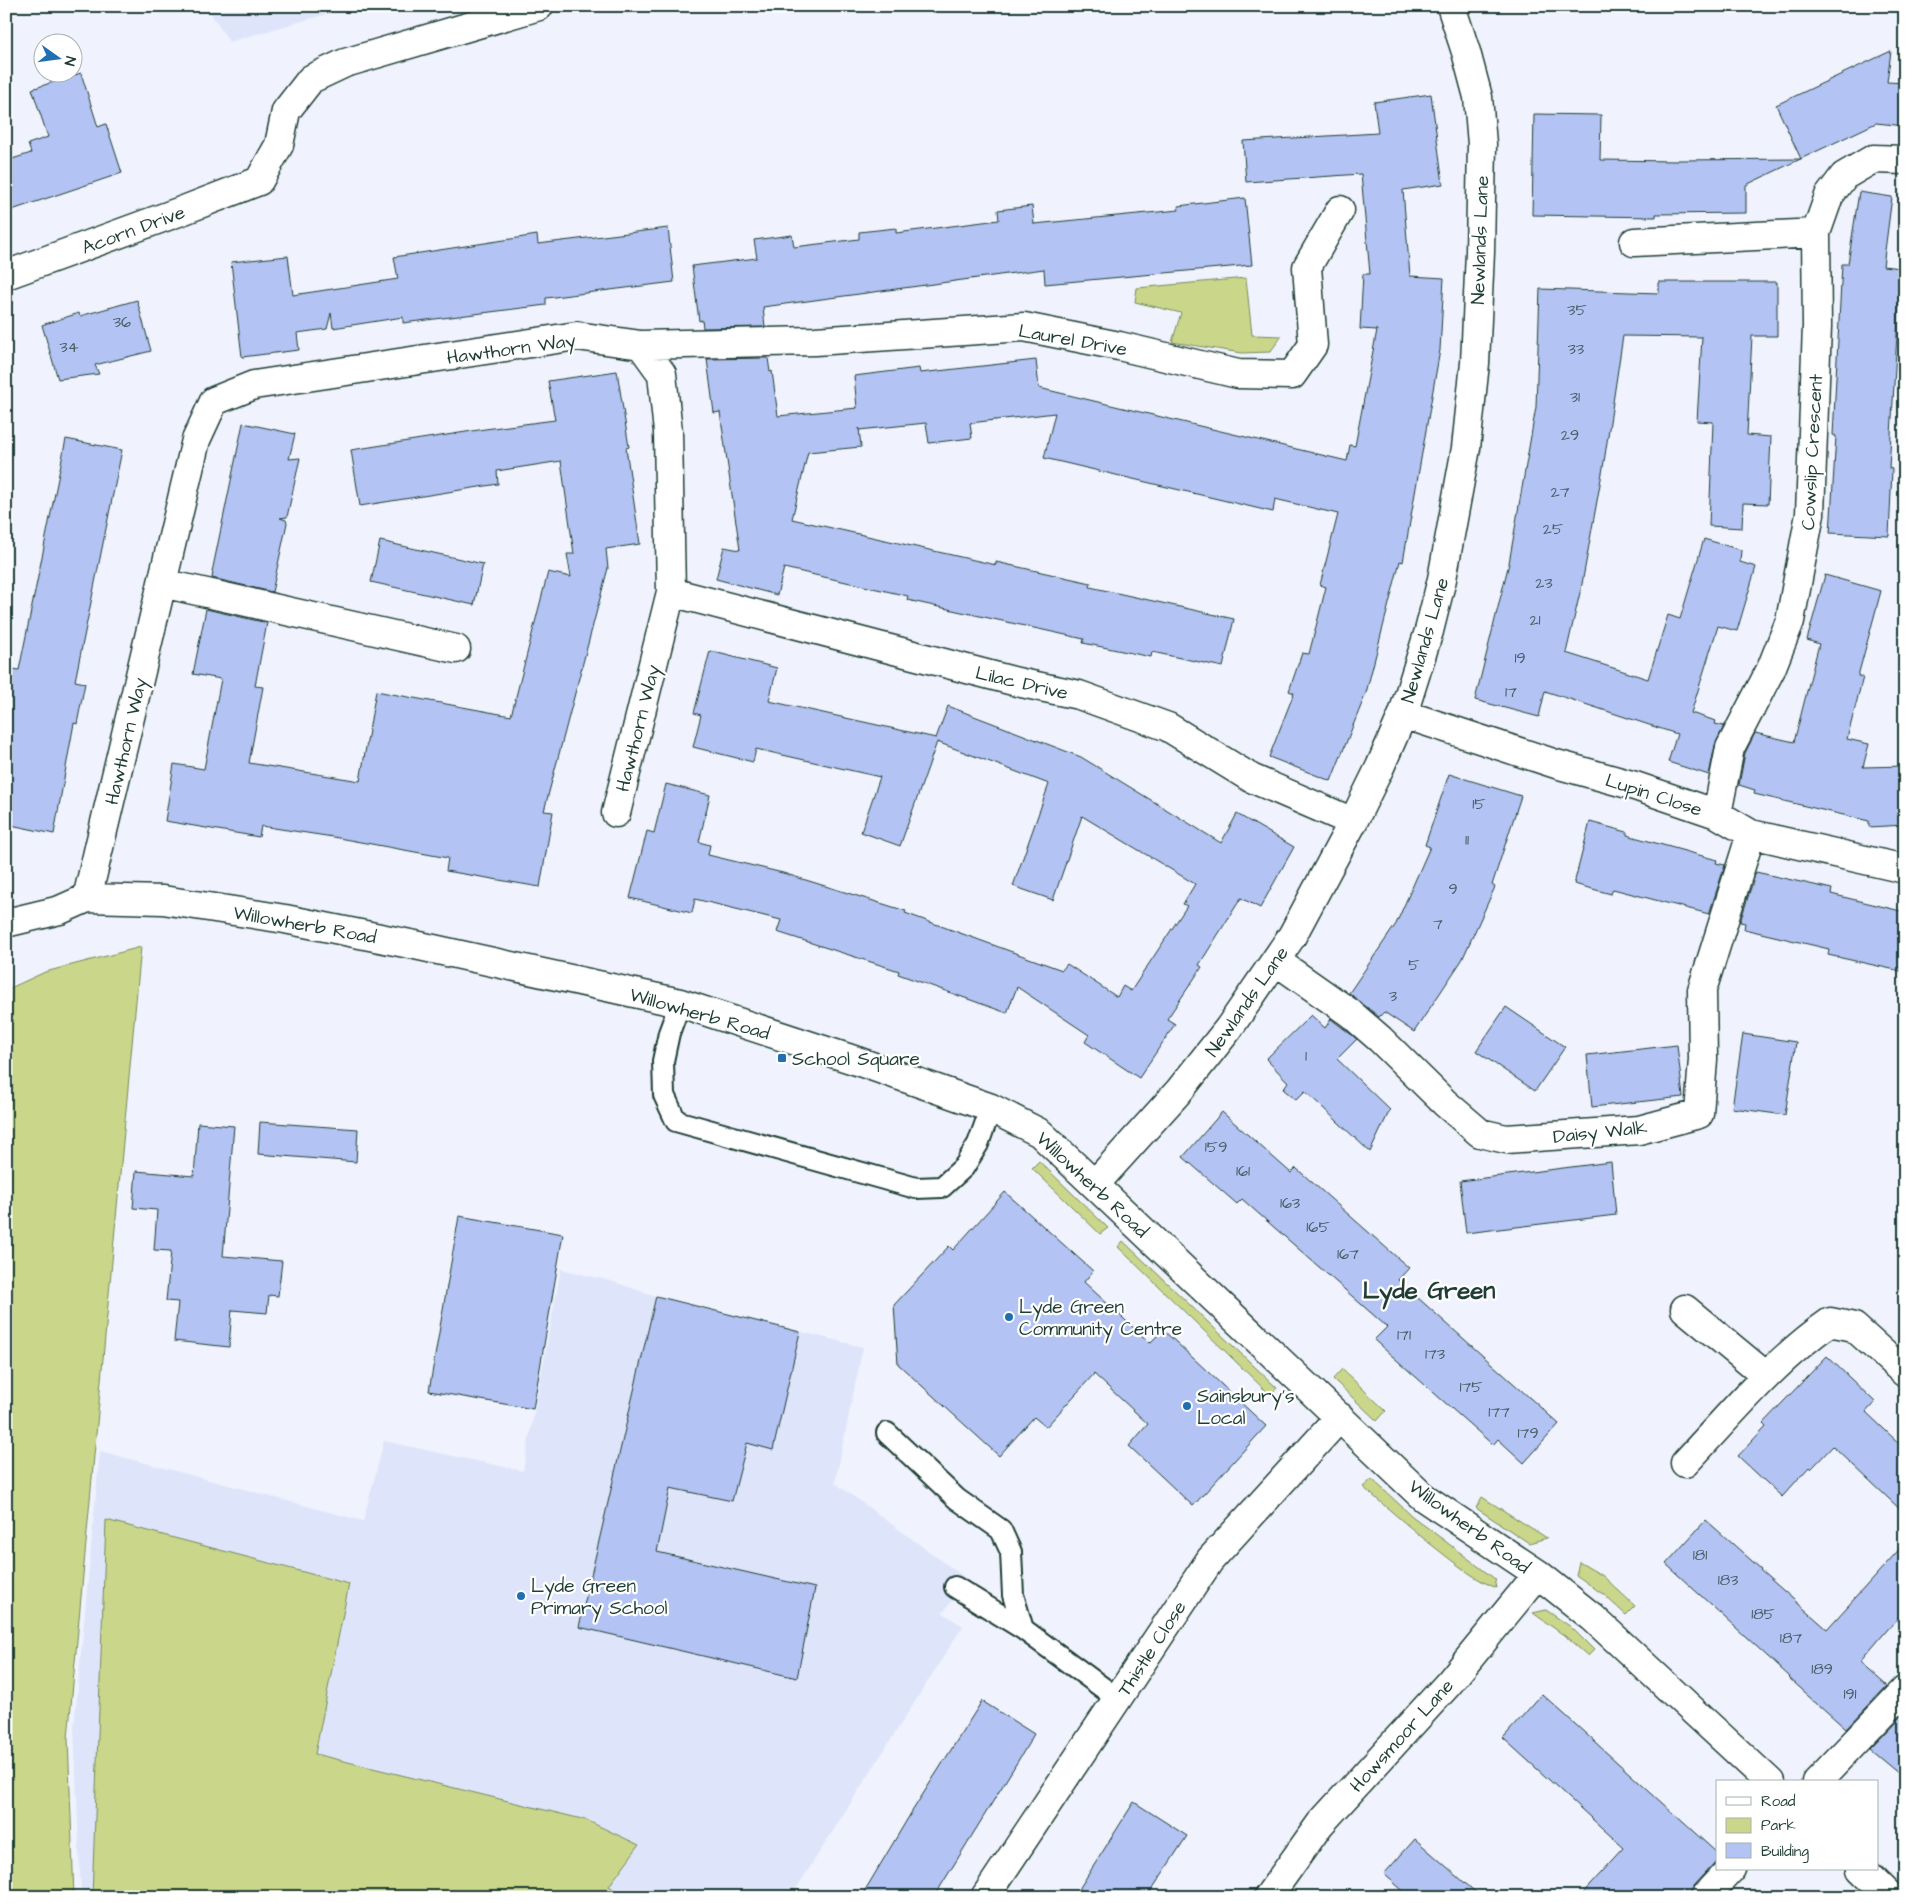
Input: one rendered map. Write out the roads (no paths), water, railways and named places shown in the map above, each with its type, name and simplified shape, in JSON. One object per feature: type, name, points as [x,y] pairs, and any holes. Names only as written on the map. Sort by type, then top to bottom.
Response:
[{"type":"street","name":"Acorn Drive","points":[[6,275],[184,210],[259,180],[279,145],[286,110],[312,79],[345,63],[539,6]]},
{"type":"street","name":"Newlands Lane","points":[[1095,1184],[1179,1091],[1229,1028],[1276,961],[1309,906],[1380,767],[1403,714],[1429,631],[1442,578],[1466,448],[1475,363],[1480,252],[1482,144],[1478,98],[1451,6]]},
{"type":"street","name":"Cowslip Crescent","points":[[1717,814],[1730,748],[1771,669],[1790,621],[1810,514],[1817,326],[1816,233],[1829,196],[1844,176],[1873,160],[1905,160]]},
{"type":"street","name":"Laurel Drive","points":[[641,345],[815,341],[1024,327],[1120,346],[1238,374],[1292,375],[1313,345],[1307,267],[1340,210]]},
{"type":"street","points":[[1634,242],[1816,233]]},
{"type":"street","name":"Hawthorn Way","points":[[87,898],[196,440],[214,401],[254,385],[577,336],[641,345],[662,374],[668,432],[671,592],[616,813]]},
{"type":"street","points":[[162,583],[456,649]]},
{"type":"street","name":"Lilac Drive","points":[[671,592],[1017,682],[1079,695],[1168,727],[1251,778],[1353,822]]},
{"type":"street","name":"Lupin Close","points":[[1403,714],[1556,764],[1636,786],[1717,814],[1751,834],[1905,869]]},
{"type":"street","name":"Daisy Walk","points":[[1276,961],[1356,1018],[1380,1039],[1445,1104],[1480,1133],[1506,1139],[1638,1130],[1699,1114],[1704,1059],[1702,990],[1751,834]]},
{"type":"street","name":"Willowherb Road","points":[[6,923],[60,910],[87,898],[163,900],[285,919],[415,945],[680,1003],[857,1061],[991,1108],[1040,1132],[1423,1498],[1538,1574],[1592,1617],[1768,1780]]},
{"type":"street","points":[[1685,1309],[1766,1376]]},
{"type":"street","points":[[1685,1463],[1766,1376],[1810,1336],[1830,1322],[1854,1327],[1905,1373]]},
{"type":"street","name":"Thistle Close","points":[[985,1897],[1210,1560],[1340,1417]]},
{"type":"street","name":"Howsmoor Lane","points":[[1268,1897],[1320,1824],[1449,1684],[1538,1574]]},
{"type":"street","points":[[1819,1780],[1905,1690]]},
{"type":"street","points":[[1705,1897],[1730,1870]]},
{"type":"street","points":[[1863,1870],[1890,1897]]},
{"type":"lane","points":[[680,1003],[669,1033],[663,1060],[664,1095],[676,1121],[916,1188],[942,1187],[964,1167],[978,1144],[991,1108]]},
{"type":"lane","points":[[887,1433],[957,1499],[1001,1530],[1011,1552],[1013,1595],[1023,1629]]},
{"type":"lane","points":[[955,1587],[1023,1629],[1118,1699]]},
{"type":"place","name":"School Square","points":[[782,1058]]},
{"type":"place","name":"Lyde Green Community Centre","points":[[1009,1317]]},
{"type":"place","name":"Sainsbury's Local","points":[[1187,1406]]},
{"type":"place","name":"Lyde Green Primary School","points":[[521,1596]]},
{"type":"district","name":"Lyde Green","points":[[1429,1290]]}]
